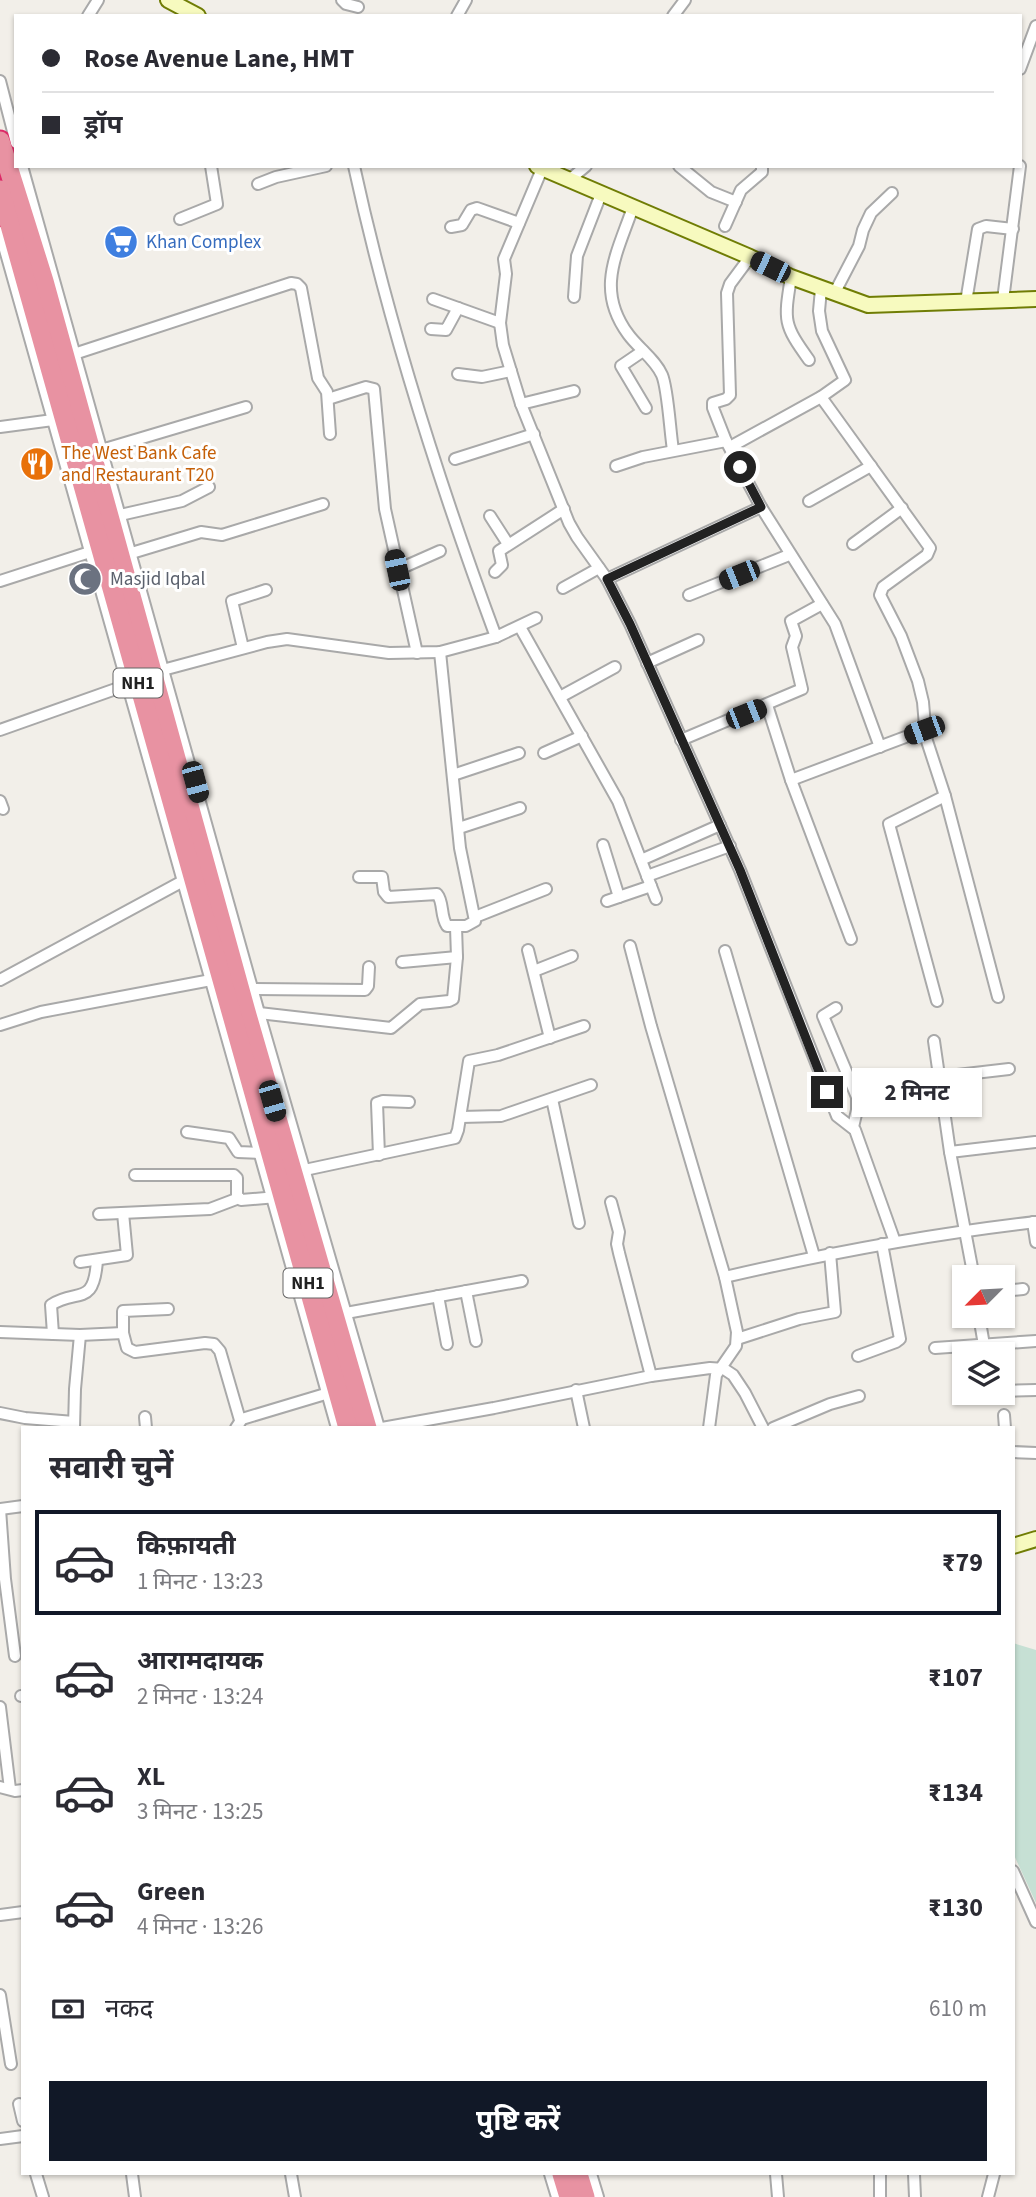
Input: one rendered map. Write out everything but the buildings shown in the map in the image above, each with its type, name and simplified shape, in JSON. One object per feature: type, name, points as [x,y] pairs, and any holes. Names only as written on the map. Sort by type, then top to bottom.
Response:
[{"type":"highway","name":"NH1","points":[[0,141],[71,355],[158,671],[221,971],[287,1128],[365,1426]]},
{"type":"highway","name":"NH1","points":[[0,190],[221,971],[278,1197],[333,1392],[347,1426]]},
{"type":"highway","points":[[562,2175],[569,2197]]},
{"type":"highway","points":[[578,2175],[585,2197]]},
{"type":"street","points":[[168,0],[194,14]]},
{"type":"street","points":[[342,0],[358,7]]},
{"type":"street","points":[[1022,64],[1036,26]]},
{"type":"street","points":[[0,81],[11,108],[14,129]]},
{"type":"street","points":[[23,168],[71,355],[245,297],[291,283],[297,284],[301,288],[318,377],[328,399],[331,434]]},
{"type":"street","points":[[180,219],[217,204],[211,168]]},
{"type":"street","points":[[258,184],[275,172],[309,168]]},
{"type":"street","points":[[354,168],[373,250],[408,379],[458,533],[496,637]]},
{"type":"street","points":[[539,168],[503,259],[506,274],[500,323],[521,404],[577,537],[607,579],[730,846],[837,1116],[840,1121],[853,1127]]},
{"type":"street","points":[[541,168],[791,277],[868,305],[1036,299]]},
{"type":"street","points":[[569,180],[584,168]]},
{"type":"street","points":[[681,168],[711,192],[736,202]]},
{"type":"street","points":[[725,226],[746,184],[762,173],[762,168]]},
{"type":"street","points":[[1003,300],[1020,168]]},
{"type":"street","points":[[616,466],[673,450],[728,444],[821,397],[843,382],[845,378],[822,331],[819,311],[828,291],[859,246],[871,213],[892,193]]},
{"type":"street","points":[[574,297],[577,256],[601,194]]},
{"type":"street","points":[[633,207],[612,268],[609,287],[612,305],[619,321],[659,370],[664,382],[673,450]]},
{"type":"street","points":[[451,227],[462,225],[471,210],[477,208],[519,223]]},
{"type":"street","points":[[966,302],[978,229],[986,226],[1013,229]]},
{"type":"street","points":[[0,232],[3,256],[53,420],[183,881],[221,971],[260,1153],[278,1197],[248,1200],[239,1198],[210,1209],[99,1214]]},
{"type":"street","points":[[750,257],[730,284],[727,293],[730,395],[726,400],[712,405],[728,444],[761,507],[839,633],[880,747]]},
{"type":"street","points":[[791,277],[785,312],[787,324],[808,360]]},
{"type":"street","points":[[433,299],[500,323]]},
{"type":"street","points":[[430,329],[446,330],[457,308]]},
{"type":"street","points":[[643,351],[621,366],[646,408]]},
{"type":"street","points":[[458,374],[482,377],[511,371]]},
{"type":"street","points":[[328,399],[366,387],[374,389],[383,493],[416,653]]},
{"type":"street","points":[[521,404],[574,391]]},
{"type":"street","points":[[821,397],[930,551],[883,587],[880,596],[901,635],[918,681],[924,708],[924,730],[945,796],[998,997]]},
{"type":"street","points":[[97,451],[246,407]]},
{"type":"street","points":[[0,427],[53,420]]},
{"type":"street","points":[[455,459],[534,434]]},
{"type":"street","points":[[809,501],[872,466]]},
{"type":"street","points":[[113,512],[182,501],[209,487]]},
{"type":"street","points":[[125,555],[201,532],[222,535],[323,504]]},
{"type":"street","points":[[607,579],[761,507]]},
{"type":"street","points":[[495,572],[502,565],[498,553],[564,509]]},
{"type":"street","points":[[853,544],[902,509]]},
{"type":"street","points":[[490,516],[508,544]]},
{"type":"street","points":[[397,570],[440,551]]},
{"type":"street","points":[[0,581],[90,552]]},
{"type":"street","points":[[689,594],[789,555]]},
{"type":"street","points":[[564,588],[599,568]]},
{"type":"street","points":[[243,648],[232,601],[266,590]]},
{"type":"street","points":[[681,740],[767,705],[803,687],[792,647],[796,636],[791,621],[821,604]]},
{"type":"street","points":[[287,1128],[253,989],[158,671],[288,639],[369,651],[440,652],[496,637],[536,618]]},
{"type":"street","points":[[520,627],[618,801],[656,899]]},
{"type":"street","points":[[648,663],[698,640]]},
{"type":"street","points":[[359,877],[382,877],[384,892],[388,897],[437,894],[445,924],[456,927],[471,925],[475,917],[461,856],[440,652]]},
{"type":"street","points":[[560,697],[615,667]]},
{"type":"street","points":[[0,730],[127,685]]},
{"type":"street","points":[[767,705],[791,780],[851,939]]},
{"type":"street","points":[[791,780],[924,730]]},
{"type":"street","points":[[544,753],[582,736]]},
{"type":"street","points":[[453,775],[519,753]]},
{"type":"street","points":[[937,1001],[889,824],[945,796]]},
{"type":"street","points":[[459,828],[520,808]]},
{"type":"street","points":[[641,860],[720,825]]},
{"type":"street","points":[[603,845],[619,897]]},
{"type":"street","points":[[607,901],[730,846]]},
{"type":"street","points":[[0,980],[183,881]]},
{"type":"street","points":[[475,917],[546,889]]},
{"type":"street","points":[[259,1013],[391,1028],[420,1004],[453,999],[457,957],[456,927]]},
{"type":"street","points":[[630,946],[725,1277],[737,1339],[734,1351],[718,1368],[709,1426]]},
{"type":"street","points":[[528,950],[550,1038]]},
{"type":"street","points":[[725,951],[814,1256]]},
{"type":"street","points":[[534,971],[572,956]]},
{"type":"street","points":[[402,962],[457,957]]},
{"type":"street","points":[[253,989],[365,990],[368,986],[369,967]]},
{"type":"street","points":[[0,1025],[41,1012],[221,971]]},
{"type":"street","points":[[836,1008],[823,1016],[857,1097],[853,1127],[895,1242]]},
{"type":"street","points":[[380,1426],[300,1171],[452,1139],[457,1135],[461,1117],[469,1061],[498,1055],[584,1026]]},
{"type":"street","points":[[934,1041],[950,1152],[972,1265]]},
{"type":"street","points":[[940,1077],[1009,1069]]},
{"type":"street","points":[[461,1117],[501,1116],[591,1085]]},
{"type":"street","points":[[552,1098],[579,1223]]},
{"type":"street","points":[[379,1155],[377,1103],[410,1102]]},
{"type":"street","points":[[187,1132],[229,1138],[238,1152],[260,1153]]},
{"type":"street","points":[[950,1152],[1035,1142]]},
{"type":"street","points":[[135,1175],[235,1175],[239,1198]]},
{"type":"street","points":[[611,1202],[619,1232],[619,1253],[651,1376]]},
{"type":"street","points":[[80,1262],[127,1255],[123,1213]]},
{"type":"street","points":[[725,1277],[814,1256],[966,1230],[1035,1222],[1036,1242]]},
{"type":"street","points":[[858,1356],[900,1339],[883,1244]]},
{"type":"street","points":[[737,1339],[799,1319],[835,1311],[830,1254]]},
{"type":"street","points":[[53,1334],[51,1305],[76,1297],[89,1289],[95,1277],[97,1260]]},
{"type":"street","points":[[346,1313],[522,1281]]},
{"type":"street","points":[[1015,1290],[1023,1289]]},
{"type":"street","points":[[466,1291],[476,1341]]},
{"type":"street","points":[[438,1296],[447,1344]]},
{"type":"street","points":[[167,1309],[124,1310],[122,1314],[125,1346],[132,1352],[214,1344],[222,1357],[238,1424],[333,1392],[337,1426]]},
{"type":"street","points":[[0,1332],[80,1335],[123,1333]]},
{"type":"street","points":[[0,1413],[74,1425],[80,1335]]},
{"type":"street","points":[[1015,1343],[1036,1341]]},
{"type":"street","points":[[935,1348],[952,1347]]},
{"type":"street","points":[[392,1426],[651,1376],[718,1368],[729,1371],[740,1385],[761,1426]]},
{"type":"street","points":[[576,1390],[584,1426]]},
{"type":"street","points":[[1015,1391],[1036,1390]]},
{"type":"street","points":[[779,1426],[859,1395]]},
{"type":"street","points":[[1004,1415],[1005,1426]]},
{"type":"street","points":[[1015,1452],[1036,1453]]},
{"type":"street","points":[[15,1656],[5,1579],[0,1509],[21,1506]]},
{"type":"street","points":[[1015,1545],[1036,1539]]},
{"type":"street","points":[[0,1706],[5,1788]]},
{"type":"street","points":[[1015,1876],[1036,1922]]},
{"type":"street","points":[[0,1915],[21,1912]]},
{"type":"street","points":[[0,1995],[11,2064]]},
{"type":"street","points":[[19,2104],[21,2112]]},
{"type":"street","points":[[0,2139],[21,2136]]},
{"type":"street","points":[[36,2175],[43,2197]]},
{"type":"street","points":[[132,2175],[135,2197]]},
{"type":"street","points":[[290,2175],[295,2197]]},
{"type":"street","points":[[550,2175],[557,2197]]},
{"type":"street","points":[[592,2175],[598,2197]]},
{"type":"street","points":[[776,2175],[778,2197]]},
{"type":"street","points":[[880,2175],[880,2197]]},
{"type":"street","points":[[914,2175],[915,2197]]},
{"type":"street","points":[[988,2197],[994,2175]]},
{"type":"green space","points":[[1015,1644],[1036,1650],[1036,1903],[1015,1857]]},
{"type":"place","name":"Khan Complex","points":[[121,242]]},
{"type":"place","name":"The West Bank Cafe and Restaurant T20","points":[[37,464]]},
{"type":"place","name":"Masjid Iqbal","points":[[85,579]]},
{"type":"route","points":[[740,467],[761,507],[607,579],[630,624],[740,870],[827,1092]]}]
